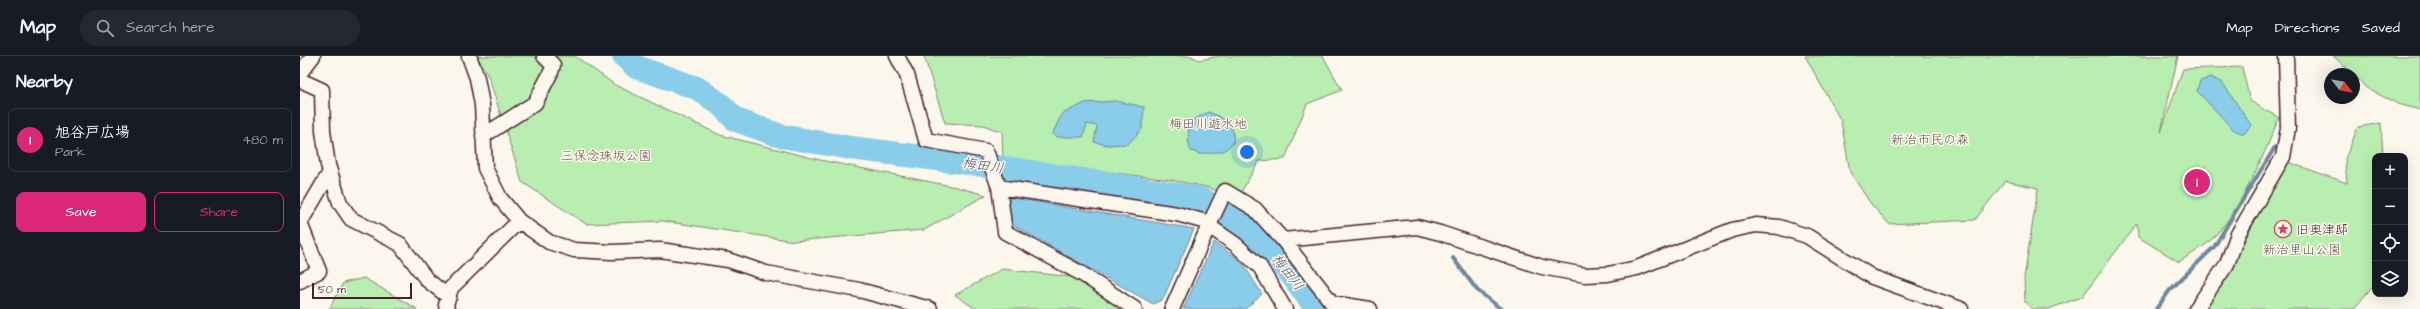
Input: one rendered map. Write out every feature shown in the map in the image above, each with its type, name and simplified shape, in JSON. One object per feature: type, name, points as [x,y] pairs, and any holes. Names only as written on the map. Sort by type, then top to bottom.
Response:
[{"type":"street","points":[[300,73],[313,56]]},
{"type":"street","points":[[468,56],[477,78],[482,105],[485,168],[500,198],[519,221],[549,242],[574,250],[612,252],[660,250],[728,260],[766,273],[858,290],[930,309]]},
{"type":"street","points":[[483,136],[535,102],[551,72],[553,65],[544,56]]},
{"type":"street","points":[[897,56],[907,75],[926,140],[986,151],[999,186],[1005,232],[1082,274],[1135,309]]},
{"type":"street","points":[[2196,309],[2227,264],[2238,234],[2283,157],[2288,128],[2286,56]]},
{"type":"street","points":[[305,82],[322,90],[323,131],[330,172],[340,203],[351,219],[400,244],[427,280],[448,303]]},
{"type":"street","points":[[300,281],[319,271],[300,223],[330,172]]},
{"type":"street","points":[[999,186],[1177,214],[1210,223],[1260,267],[1285,309]]},
{"type":"street","points":[[1172,309],[1225,191],[1255,209],[1283,240],[1332,303],[1370,309]]},
{"type":"street","points":[[448,303],[451,288],[519,221]]},
{"type":"street","points":[[1283,240],[1417,227],[1440,232],[1542,267],[1585,275],[1608,274],[1637,268],[1732,230],[1756,225],[1779,227],[1807,236],[1872,277],[1961,309]]},
{"type":"green space","name":"三保念珠坂公園","points":[[477,56],[575,56],[615,85],[720,135],[820,160],[956,187],[986,195],[924,230],[794,241],[663,221],[586,224],[522,182],[489,78]]},
{"type":"green space","name":"梅田川遊水地","points":[[924,56],[1191,56],[1199,60],[1220,56],[1323,56],[1342,90],[1307,104],[1285,159],[1259,161],[1237,199],[1207,187],[1171,180],[1003,159],[1002,132],[983,125],[945,123]]},
{"type":"green space","name":"新治市民の森","points":[[1805,56],[2178,56],[2161,132],[2183,69],[2242,67],[2250,101],[2279,118],[2266,150],[2241,200],[2221,229],[2210,241],[2179,262],[2138,237],[2137,223],[2082,297],[2048,309],[2033,309],[2025,302],[2024,278],[2038,188],[2005,181],[1975,220],[1889,224],[1871,204],[1850,172],[1841,121]]},
{"type":"green space","points":[[2333,56],[2420,56],[2420,110],[2398,104],[2366,88],[2360,81],[2360,68],[2347,68]]},
{"type":"green space","name":"新治里山公園","points":[[2381,123],[2383,153],[2372,153],[2372,287],[2354,309],[2203,309],[2230,270],[2279,172],[2288,162],[2347,183],[2345,159],[2358,127]]},
{"type":"green space","points":[[1002,269],[1081,278],[1139,309],[976,309],[955,295]]},
{"type":"green space","points":[[364,278],[417,309],[329,309],[343,283]]},
{"type":"water","points":[[2210,78],[2222,82],[2251,125],[2244,134],[2234,130],[2197,91],[2200,81]]},
{"type":"water","points":[[1116,101],[1144,107],[1142,129],[1128,144],[1108,145],[1094,142],[1097,126],[1087,124],[1083,137],[1057,137],[1052,134],[1062,114],[1085,103]]},
{"type":"water","points":[[1208,112],[1228,122],[1233,131],[1233,143],[1224,151],[1200,154],[1191,151],[1188,140],[1189,129],[1191,121]]},
{"type":"water","points":[[1008,197],[1194,229],[1163,299],[1153,304],[1011,224]]},
{"type":"water","points":[[1214,242],[1242,262],[1262,294],[1245,309],[1183,309]]},
{"type":"waterway","name":"梅田川","points":[[624,56],[636,67],[697,88],[720,104],[736,120],[781,136],[851,148],[985,165],[1200,198],[1238,221],[1277,255],[1317,309]]},
{"type":"waterway","points":[[2156,309],[2170,290],[2214,247],[2275,147]]},
{"type":"waterway","points":[[1453,258],[1477,290],[1501,309]]},
{"type":"place","name":"旭谷戸広場","points":[[2197,182]]},
{"type":"place","name":"旧奥津邸","points":[[2283,229]]}]
